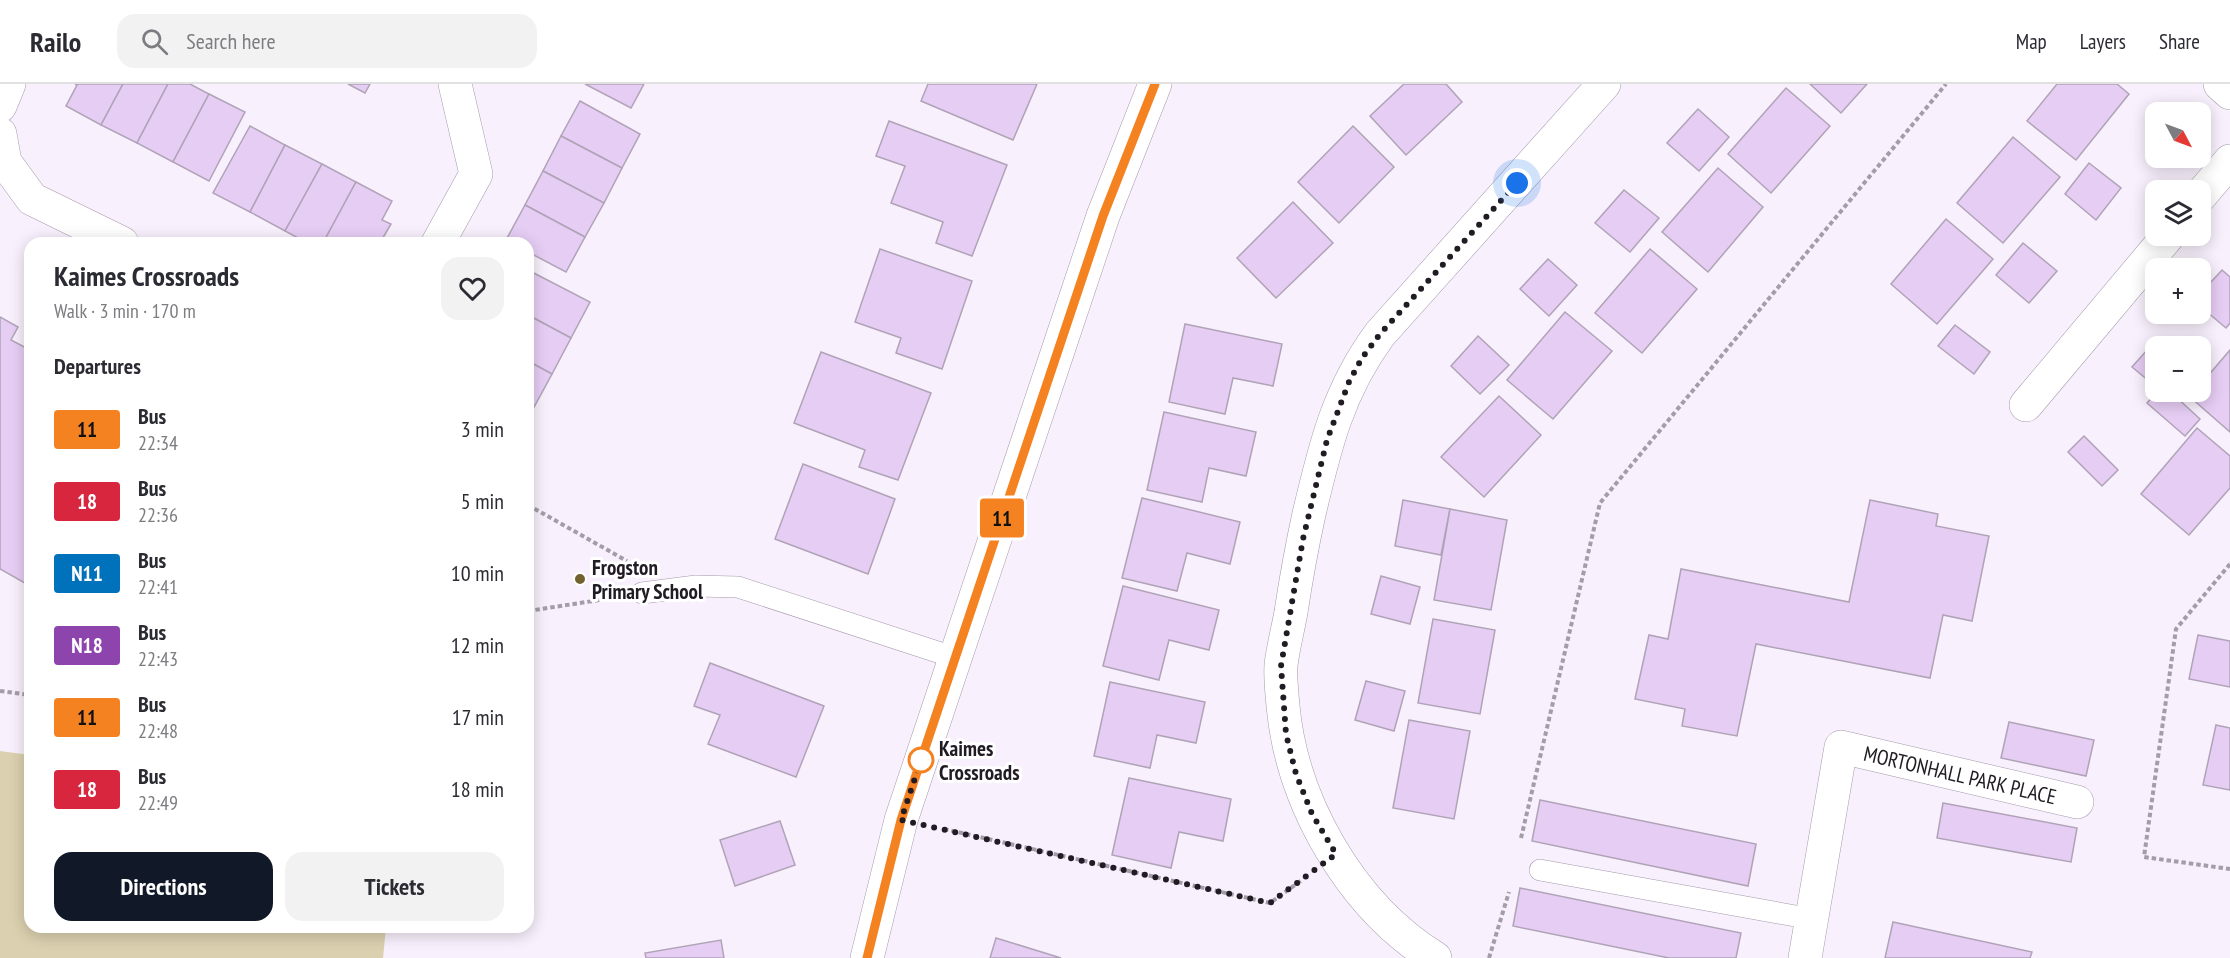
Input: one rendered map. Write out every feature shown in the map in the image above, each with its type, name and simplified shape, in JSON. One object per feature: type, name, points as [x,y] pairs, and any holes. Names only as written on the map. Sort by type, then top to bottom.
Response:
[{"type":"street","points":[[0,106],[9,84]]},
{"type":"street","points":[[441,237],[476,174],[455,84]]},
{"type":"street","points":[[867,958],[901,820],[1103,216],[1155,84]]},
{"type":"street","points":[[1435,958],[1375,908],[1353,881],[1312,814],[1296,774],[1286,734],[1281,666],[1303,539],[1327,440],[1349,382],[1362,358],[1380,334],[1604,84]]},
{"type":"street","points":[[2220,84],[2230,93]]},
{"type":"street","points":[[0,134],[5,162],[32,199],[110,237]]},
{"type":"street","points":[[2211,183],[2230,161]]},
{"type":"street","points":[[2026,405],[2160,246]]},
{"type":"street","name":"MORTONHALL PARK PLACE","points":[[1805,958],[1841,747],[2077,802]]},
{"type":"lane","points":[[642,593],[696,586],[738,587],[956,658]]},
{"type":"lane","points":[[1540,870],[1812,919]]},
{"type":"path","points":[[1520,844],[1600,503],[1946,84]]},
{"type":"path","points":[[534,508],[677,589]]},
{"type":"path","points":[[2230,564],[2176,629],[2144,857],[2230,869]]},
{"type":"path","points":[[534,610],[642,593]]},
{"type":"path","points":[[0,691],[24,694]]},
{"type":"path","points":[[901,820],[1270,903],[1336,854]]},
{"type":"path","points":[[1489,958],[1509,890]]},
{"type":"shaded area","points":[[0,751],[24,754],[24,933],[385,933],[383,958],[0,958]]},
{"type":"building","points":[[75,84],[123,84],[101,125],[66,106],[77,85]]},
{"type":"building","points":[[123,84],[168,84],[137,143],[101,125]]},
{"type":"building","points":[[168,84],[190,84],[209,94],[173,162],[137,143]]},
{"type":"building","points":[[348,84],[370,84],[365,93]]},
{"type":"building","points":[[585,84],[644,84],[631,108]]},
{"type":"building","points":[[928,84],[1037,84],[1013,140],[921,101]]},
{"type":"building","points":[[1404,84],[1446,84],[1462,102],[1406,155],[1370,116]]},
{"type":"building","points":[[1810,84],[1867,84],[1841,113]]},
{"type":"building","points":[[2057,84],[2117,84],[2129,94],[2076,160],[2027,121]]},
{"type":"building","points":[[1786,88],[1830,126],[1771,193],[1728,154]]},
{"type":"building","points":[[209,94],[245,112],[209,181],[173,162]]},
{"type":"building","points":[[580,101],[640,134],[622,168],[561,136]]},
{"type":"building","points":[[1698,109],[1729,137],[1699,171],[1667,143]]},
{"type":"building","points":[[889,121],[1007,165],[972,256],[936,243],[943,222],[891,203],[905,166],[876,156]]},
{"type":"building","points":[[250,126],[285,145],[250,212],[213,193]]},
{"type":"building","points":[[1353,126],[1394,167],[1339,223],[1298,182]]},
{"type":"building","points":[[561,136],[622,168],[604,203],[543,171]]},
{"type":"building","points":[[2013,137],[2060,177],[2003,243],[1957,203]]},
{"type":"building","points":[[285,145],[322,164],[285,231],[250,212]]},
{"type":"building","points":[[2089,163],[2121,188],[2096,220],[2065,194]]},
{"type":"building","points":[[322,164],[356,182],[326,237],[296,237],[285,231]]},
{"type":"building","points":[[1718,168],[1763,207],[1708,272],[1662,232]]},
{"type":"building","points":[[543,171],[604,203],[585,237],[525,205]]},
{"type":"building","points":[[356,182],[392,201],[382,220],[391,224],[383,237],[326,237]]},
{"type":"building","points":[[1624,190],[1659,218],[1630,252],[1595,223]]},
{"type":"building","points":[[1293,202],[1333,243],[1276,298],[1237,258]]},
{"type":"building","points":[[525,205],[585,237],[566,272],[534,255],[534,237],[508,237]]},
{"type":"building","points":[[1946,219],[1993,259],[1937,324],[1891,284]]},
{"type":"building","points":[[2023,243],[2057,271],[2029,303],[1996,275]]},
{"type":"building","points":[[880,249],[972,281],[942,369],[896,353],[901,338],[855,322]]},
{"type":"building","points":[[1650,249],[1697,289],[1642,353],[1595,313]]},
{"type":"building","points":[[1548,259],[1577,285],[1549,316],[1520,289]]},
{"type":"building","points":[[2222,270],[2230,277],[2230,323],[2226,328],[2211,315],[2211,282]]},
{"type":"building","points":[[534,273],[590,302],[571,338],[534,318]]},
{"type":"building","points":[[1565,312],[1612,351],[1553,419],[1507,380]]},
{"type":"building","points":[[0,317],[18,327],[11,340],[24,347],[24,583],[0,569]]},
{"type":"building","points":[[534,318],[571,338],[552,374],[534,364]]},
{"type":"building","points":[[1185,324],[1282,344],[1273,386],[1233,378],[1225,414],[1169,402]]},
{"type":"building","points":[[1955,325],[1990,352],[1974,374],[1938,346]]},
{"type":"building","points":[[1478,336],[1509,365],[1480,394],[1451,366]]},
{"type":"building","points":[[2230,350],[2230,432],[2196,402],[2211,402],[2211,372]]},
{"type":"building","points":[[821,352],[931,393],[898,480],[859,467],[865,450],[794,423]]},
{"type":"building","points":[[2145,352],[2145,378],[2132,367]]},
{"type":"building","points":[[534,364],[552,374],[534,407]]},
{"type":"building","points":[[1499,396],[1541,435],[1484,497],[1441,457]]},
{"type":"building","points":[[2182,402],[2200,419],[2185,436],[2147,403]]},
{"type":"building","points":[[1164,412],[1256,432],[1246,476],[1209,468],[1202,502],[1147,490]]},
{"type":"building","points":[[2197,428],[2230,456],[2230,488],[2189,535],[2141,494]]},
{"type":"building","points":[[2084,436],[2118,470],[2102,486],[2068,452]]},
{"type":"building","points":[[803,464],[895,499],[868,574],[775,539]]},
{"type":"building","points":[[1142,498],[1240,522],[1230,564],[1187,553],[1177,591],[1122,578]]},
{"type":"building","points":[[1403,500],[1450,509],[1441,555],[1395,546]]},
{"type":"building","points":[[1870,500],[1938,514],[1936,526],[1989,536],[1972,621],[1943,615],[1930,678],[1756,644],[1737,736],[1682,726],[1685,709],[1635,699],[1649,635],[1668,639],[1681,569],[1849,602]]},
{"type":"building","points":[[1450,509],[1507,520],[1491,610],[1434,600]]},
{"type":"building","points":[[1381,576],[1420,587],[1410,624],[1371,614]]},
{"type":"building","points":[[1123,586],[1219,610],[1209,650],[1169,640],[1159,680],[1103,666]]},
{"type":"building","points":[[1433,619],[1495,630],[1480,714],[1418,703]]},
{"type":"building","points":[[2198,635],[2230,641],[2230,687],[2189,679]]},
{"type":"building","points":[[710,663],[824,706],[796,777],[708,744],[720,715],[694,706]]},
{"type":"building","points":[[1366,681],[1405,691],[1394,731],[1355,720]]},
{"type":"building","points":[[1110,682],[1205,702],[1196,743],[1157,735],[1150,768],[1094,756]]},
{"type":"building","points":[[1409,720],[1470,731],[1454,819],[1393,808]]},
{"type":"building","points":[[2009,722],[2094,740],[2086,776],[2001,758]]},
{"type":"building","points":[[2216,725],[2230,728],[2230,790],[2203,785]]},
{"type":"building","points":[[1129,778],[1231,799],[1223,841],[1179,832],[1171,868],[1112,855]]},
{"type":"building","points":[[1540,800],[1756,844],[1748,886],[1532,841]]},
{"type":"building","points":[[1943,803],[2077,828],[2071,862],[1937,838]]},
{"type":"building","points":[[780,821],[795,865],[735,886],[720,840]]},
{"type":"building","points":[[1520,888],[1741,933],[1736,958],[1669,958],[1513,926]]},
{"type":"building","points":[[1893,922],[2032,952],[2030,958],[1885,958]]},
{"type":"building","points":[[996,938],[1061,958],[990,958]]},
{"type":"building","points":[[721,940],[724,958],[646,958],[645,953]]},
{"type":"bus line","name":"11","points":[[867,958],[901,820],[1103,216],[1155,84]]},
{"type":"place","name":"Frogston Primary School","points":[[580,579]]},
{"type":"place","name":"Kaimes Crossroads","points":[[921,760]]},
{"type":"route","points":[[921,760],[901,820],[1270,903],[1336,854],[1312,814],[1296,774],[1286,734],[1281,666],[1303,539],[1327,440],[1349,382],[1362,358],[1380,334],[1517,183]]}]
